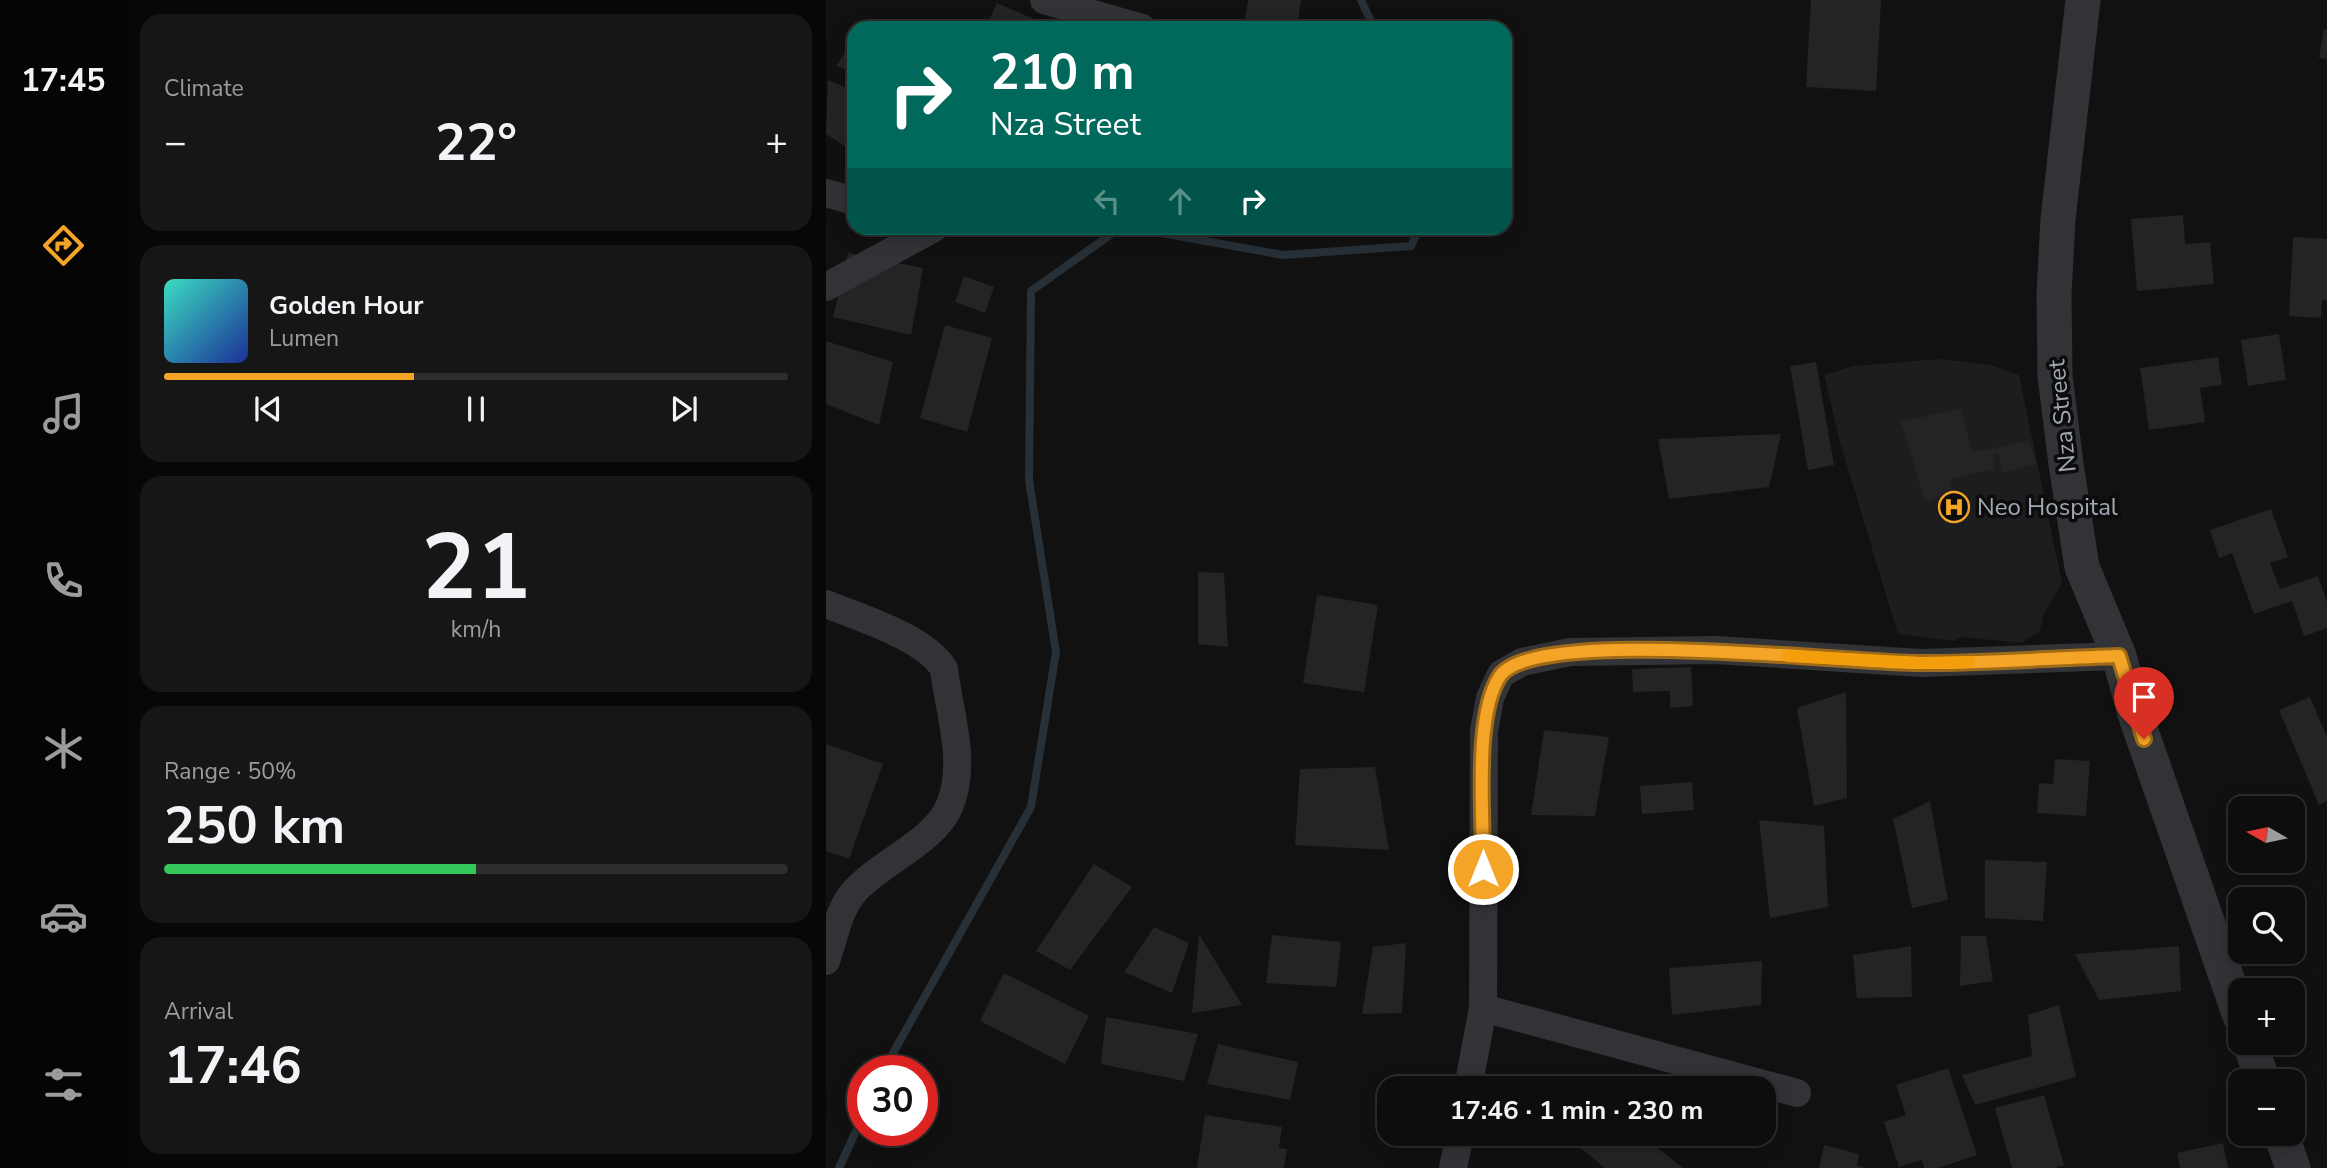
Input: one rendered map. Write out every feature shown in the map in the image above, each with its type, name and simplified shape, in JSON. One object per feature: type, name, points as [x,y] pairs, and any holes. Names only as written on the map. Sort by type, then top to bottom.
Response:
[{"type":"street","points":[[1044,0],[1118,21]]},
{"type":"street","name":"Nza Street","points":[[2083,0],[2058,219],[2054,295],[2055,376],[2082,567],[2119,656],[2135,714],[2228,981]]},
{"type":"street","points":[[826,193],[847,199]]},
{"type":"street","points":[[826,287],[921,235]]},
{"type":"street","points":[[826,604],[918,645],[939,660],[944,669],[957,762],[950,806],[940,822],[869,877],[852,894],[843,908],[826,961]]},
{"type":"street","points":[[1470,1076],[1483,1007],[1484,731],[1490,698],[1502,674],[1522,662],[1570,652],[1716,650],[1921,663],[2119,656]]},
{"type":"street","points":[[1483,1007],[1797,1093]]},
{"type":"street","points":[[1454,1168],[1458,1146]]},
{"type":"street","points":[[2285,1146],[2293,1168]]},
{"type":"shaded area","name":"Neo Hospital","points":[[1939,359],[1991,365],[2019,375],[2062,583],[2043,616],[2040,631],[2022,643],[1961,637],[1953,641],[1898,634],[1841,446],[1824,375],[1854,366]]},
{"type":"building","points":[[1248,0],[1301,0],[1298,21],[1245,21]]},
{"type":"building","points":[[1811,0],[1881,0],[1876,91],[1806,87]]},
{"type":"building","points":[[997,3],[1038,21],[988,21]]},
{"type":"building","points":[[2324,29],[2327,30],[2327,59],[2319,58]]},
{"type":"building","points":[[847,50],[847,70],[836,66]]},
{"type":"building","points":[[828,80],[847,88],[847,148],[826,134]]},
{"type":"building","points":[[2183,215],[2185,244],[2210,242],[2214,284],[2137,291],[2131,219]]},
{"type":"building","points":[[2293,237],[2327,239],[2327,300],[2322,300],[2321,318],[2289,316]]},
{"type":"building","points":[[848,253],[923,268],[911,335],[833,317]]},
{"type":"building","points":[[964,276],[994,287],[985,313],[955,302]]},
{"type":"building","points":[[945,325],[992,338],[967,432],[920,418]]},
{"type":"building","points":[[2279,334],[2286,380],[2248,386],[2241,340]]},
{"type":"building","points":[[826,341],[893,362],[879,425],[826,404]]},
{"type":"building","points":[[2218,357],[2222,385],[2200,388],[2205,422],[2149,430],[2140,368]]},
{"type":"building","points":[[1816,362],[1834,465],[1808,470],[1790,366]]},
{"type":"building","points":[[1961,408],[1972,452],[2029,441],[2036,464],[2003,473],[1998,454],[1993,454],[1993,469],[1951,479],[1952,491],[1925,502],[1901,422]]},
{"type":"building","points":[[1781,434],[1769,487],[1669,499],[1658,439]]},
{"type":"building","points":[[2271,509],[2288,557],[2270,563],[2280,589],[2318,576],[2327,602],[2327,628],[2304,636],[2292,601],[2254,614],[2232,553],[2219,558],[2210,530]]},
{"type":"building","points":[[1198,572],[1224,573],[1228,647],[1198,644]]},
{"type":"building","points":[[1317,595],[1378,605],[1364,692],[1303,683]]},
{"type":"building","points":[[1691,667],[1693,706],[1670,708],[1670,691],[1633,692],[1632,669]]},
{"type":"building","points":[[1846,692],[1847,798],[1814,806],[1797,708]]},
{"type":"building","points":[[2310,697],[2327,737],[2327,801],[2319,805],[2279,710]]},
{"type":"building","points":[[1544,730],[1609,737],[1595,816],[1531,815]]},
{"type":"building","points":[[826,744],[883,764],[849,859],[826,851]]},
{"type":"building","points":[[2055,759],[2090,761],[2086,816],[2037,813],[2039,783],[2053,784]]},
{"type":"building","points":[[1375,767],[1389,850],[1295,845],[1300,769]]},
{"type":"building","points":[[1692,782],[1694,810],[1642,814],[1640,786]]},
{"type":"building","points":[[1930,801],[1948,900],[1912,908],[1893,819]]},
{"type":"building","points":[[1759,820],[1824,826],[1828,907],[1770,918]]},
{"type":"building","points":[[1985,860],[2047,862],[2043,921],[1985,918]]},
{"type":"building","points":[[1094,864],[1132,887],[1070,970],[1036,951]]},
{"type":"building","points":[[1154,927],[1189,943],[1172,993],[1124,972]]},
{"type":"building","points":[[1199,934],[1242,1005],[1192,1013]]},
{"type":"building","points":[[1272,935],[1341,942],[1336,987],[1266,983]]},
{"type":"building","points":[[1961,936],[1986,936],[1993,981],[1960,986]]},
{"type":"building","points":[[1406,943],[1402,1013],[1362,1014],[1373,947]]},
{"type":"building","points":[[1911,946],[1912,997],[1857,998],[1853,955]]},
{"type":"building","points":[[2179,946],[2181,991],[2099,1000],[2075,954]]},
{"type":"building","points":[[1762,961],[1761,1005],[1672,1015],[1669,968]]},
{"type":"building","points":[[1004,973],[1089,1016],[1065,1064],[980,1021]]},
{"type":"building","points":[[2059,1005],[2076,1077],[1975,1105],[1962,1075],[2032,1056],[2028,1015]]},
{"type":"building","points":[[1106,1017],[1198,1034],[1184,1081],[1101,1064]]},
{"type":"building","points":[[1218,1044],[1298,1062],[1290,1100],[1207,1084]]},
{"type":"building","points":[[1948,1068],[1977,1155],[1938,1168],[1924,1168],[1922,1160],[1899,1167],[1884,1122],[1906,1115],[1896,1085]]},
{"type":"building","points":[[2044,1095],[2064,1165],[2055,1168],[2012,1168],[1995,1108]]},
{"type":"building","points":[[1205,1115],[1282,1127],[1279,1148],[1287,1149],[1284,1168],[1197,1168]]},
{"type":"building","points":[[2223,1143],[2228,1168],[2180,1168],[2177,1153]]},
{"type":"building","points":[[1824,1145],[1859,1154],[1857,1165],[1865,1168],[1819,1168]]},
{"type":"building","points":[[1578,1146],[1655,1146],[1683,1168],[1605,1168]]},
{"type":"waterway","points":[[1361,0],[1371,21]]},
{"type":"waterway","points":[[892,1055],[1031,807],[1056,652],[1029,480],[1031,291],[1110,235]]},
{"type":"waterway","points":[[1173,235],[1283,255],[1411,246],[1416,235]]},
{"type":"waterway","points":[[839,1168],[849,1146]]},
{"type":"slow traffic","points":[[1788,656],[1921,663],[1969,662]]},
{"type":"place","name":"Neo Hospital","points":[[1954,507]]},
{"type":"route","points":[[1483,869],[1484,731],[1490,698],[1502,674],[1522,662],[1570,652],[1716,650],[1921,663],[2119,656],[2144,739]]}]
